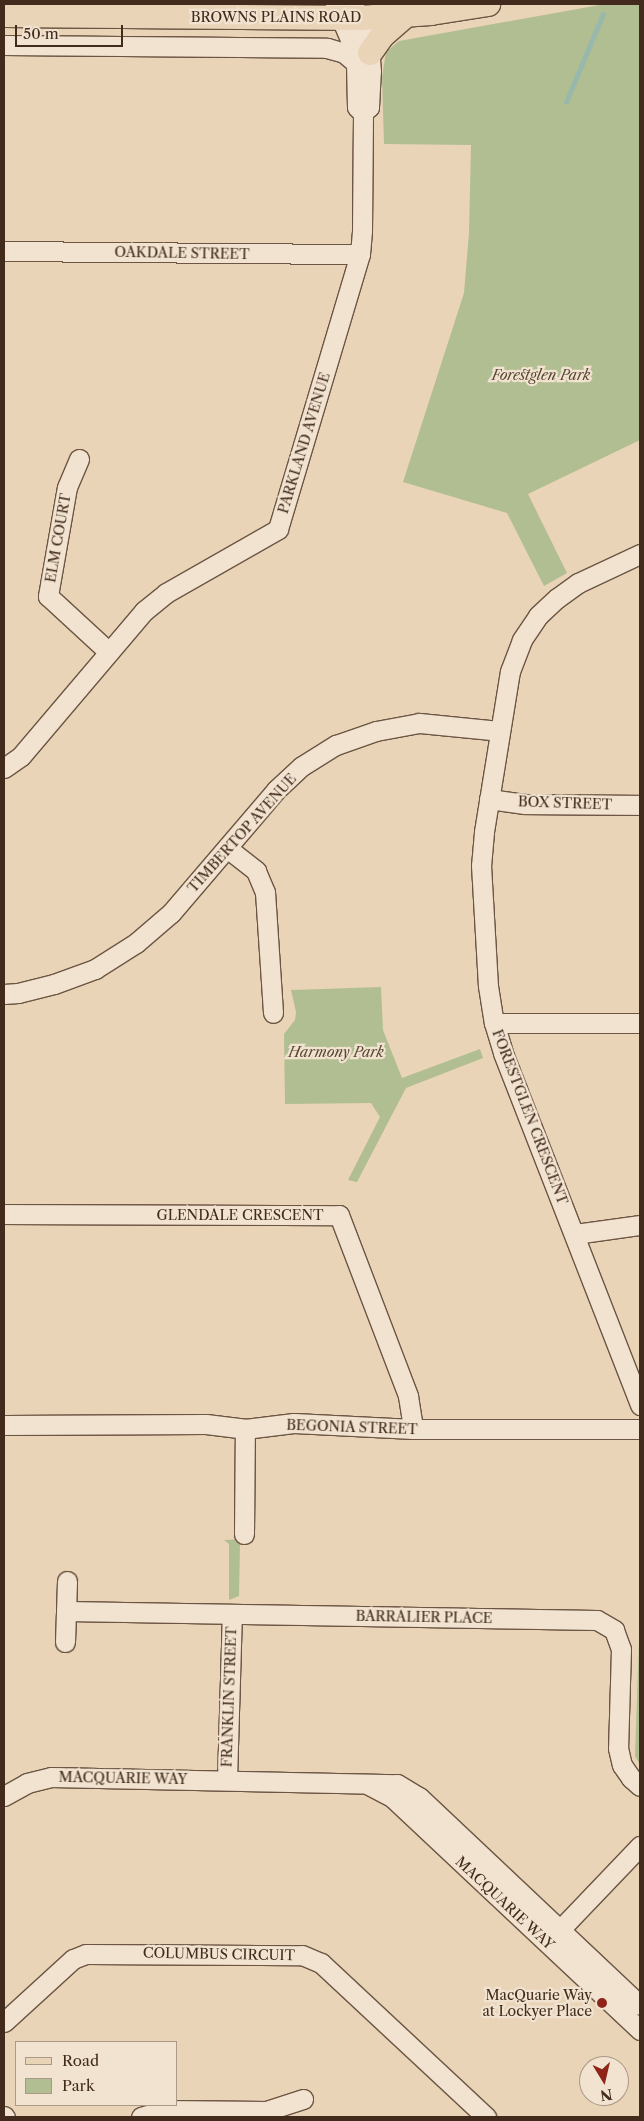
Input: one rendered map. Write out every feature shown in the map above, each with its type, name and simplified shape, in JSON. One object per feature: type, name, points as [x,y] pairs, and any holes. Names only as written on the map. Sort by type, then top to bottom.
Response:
[{"type":"main road","name":"BROWNS PLAINS ROAD","points":[[4,16],[347,11],[405,16],[488,4]]},
{"type":"main road","points":[[363,58],[382,36],[405,16]]},
{"type":"street","name":"PARKLAND AVENUE","points":[[4,768],[21,756],[144,611],[166,593],[278,529],[360,254],[363,112],[369,107],[363,58],[368,38],[347,11]]},
{"type":"street","points":[[4,45],[312,48],[338,50],[363,58]]},
{"type":"street","name":"OAKDALE STREET","points":[[4,251],[360,254]]},
{"type":"street","name":"ELM COURT","points":[[79,459],[67,487],[48,596],[109,652]]},
{"type":"street","name":"FORESTGLEN CRESCENT","points":[[640,554],[578,582],[538,616],[522,640],[510,671],[481,865],[488,986],[494,1023],[503,1053],[640,1405]]},
{"type":"street","name":"TIMBERTOP AVENUE","points":[[4,994],[18,993],[54,984],[95,969],[136,943],[171,914],[276,790],[302,766],[336,745],[376,732],[419,723],[500,731]]},
{"type":"street","name":"BOX STREET","points":[[490,799],[525,804],[640,805]]},
{"type":"street","points":[[227,848],[256,871],[265,892],[273,1012]]},
{"type":"street","points":[[494,1023],[639,1023]]},
{"type":"street","name":"GLENDALE CRESCENT","points":[[4,1214],[339,1215],[408,1396],[414,1429]]},
{"type":"street","points":[[575,1234],[640,1225]]},
{"type":"street","name":"BEGONIA STREET","points":[[4,1425],[206,1424],[245,1429],[294,1423],[414,1429],[640,1429]]},
{"type":"street","points":[[244,1534],[245,1429]]},
{"type":"street","points":[[65,1642],[66,1582]]},
{"type":"street","name":"BARRALIER PLACE","points":[[66,1611],[597,1620],[614,1630],[622,1649],[618,1748],[622,1765],[631,1778],[640,1786]]},
{"type":"street","name":"FRANKLIN STREET","points":[[227,1780],[232,1614]]},
{"type":"street","name":"MACQUARIE WAY","points":[[4,1796],[27,1783],[51,1777],[366,1783],[393,1798],[554,1936],[640,2005]]},
{"type":"street","points":[[554,1936],[640,1846]]},
{"type":"street","name":"MACQUARIE WAY","points":[[554,1936],[640,2030]]},
{"type":"street","name":"COLUMBUS CIRCUIT","points":[[4,2022],[73,1959],[86,1954],[302,1955],[321,1963],[486,2117]]},
{"type":"street","points":[[142,2117],[165,2110],[266,2111],[303,2099]]},
{"type":"green space","name":"Forestglen Park","points":[[605,4],[640,4],[640,440],[528,494],[567,573],[544,586],[507,513],[403,482],[464,293],[469,233],[471,145],[384,144],[382,77],[386,52],[399,41]]},
{"type":"green space","name":"Harmony Park","points":[[381,987],[383,1030],[402,1078],[480,1049],[483,1058],[406,1088],[357,1182],[348,1180],[380,1117],[371,1103],[285,1104],[284,1034],[295,1020],[296,1012],[291,990]]},
{"type":"green space","points":[[249,1539],[240,1544],[239,1596],[229,1600],[229,1544],[224,1540]]},
{"type":"green space","points":[[640,1612],[640,1765],[635,1756]]},
{"type":"waterway","points":[[566,102],[603,14]]},
{"type":"place","name":"MacQuarie Way at Lockyer Place","points":[[602,2003]]}]
